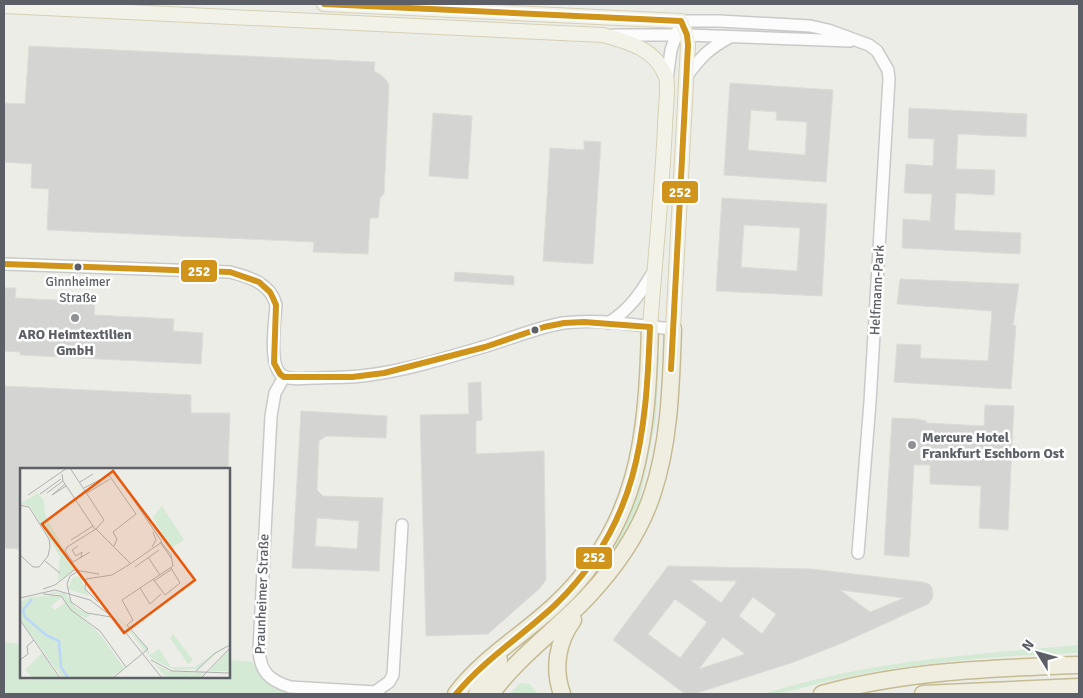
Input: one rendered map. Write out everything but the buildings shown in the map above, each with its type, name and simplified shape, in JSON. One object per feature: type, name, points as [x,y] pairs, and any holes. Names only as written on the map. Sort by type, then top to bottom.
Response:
[{"type":"highway","points":[[477,694],[494,667],[524,633],[570,590],[590,566],[608,539],[624,507],[636,469],[644,430],[650,327]]},
{"type":"highway","points":[[562,694],[557,672],[559,648],[568,627],[591,593],[623,552],[652,496],[659,472],[666,428],[673,329]]},
{"type":"highway","points":[[491,694],[513,668],[591,593]]},
{"type":"highway","points":[[456,694],[487,661],[524,633]]},
{"type":"highway","points":[[822,694],[918,676],[986,669],[1079,664]]},
{"type":"highway","points":[[923,694],[1079,687]]},
{"type":"highway","points":[[974,694],[1005,689]]},
{"type":"main road","points":[[324,4],[681,30],[688,45],[673,329]]},
{"type":"main road","points":[[4,6],[603,35],[643,48],[654,59],[667,79],[661,200],[650,327]]},
{"type":"street","name":"Helfmann-Park","points":[[681,30],[719,21],[810,26],[860,41],[877,51],[888,70],[870,402],[858,553]]},
{"type":"street","points":[[603,35],[681,30],[730,37],[860,41]]},
{"type":"street","points":[[667,79],[671,50],[681,30]]},
{"type":"street","points":[[686,77],[704,54],[730,37]]},
{"type":"street","points":[[4,264],[230,272],[246,276],[266,287],[274,299],[276,306],[274,363],[280,374],[284,377],[294,378],[352,377],[384,373],[485,346],[544,327],[584,322],[673,329]]},
{"type":"street","points":[[608,323],[628,309],[656,268]]},
{"type":"street","name":"Praunheimer Straße","points":[[284,377],[275,393],[271,416],[259,649],[259,660],[265,673],[280,684],[290,687],[374,692],[389,682],[393,675],[402,525]]},
{"type":"green space","points":[[659,356],[656,418],[638,508],[630,528],[602,572],[574,599],[604,559],[616,539],[627,518],[643,474],[653,425],[657,357]]},
{"type":"green space","points":[[4,642],[20,644],[20,678],[230,678],[230,660],[253,662],[267,682],[281,690],[325,694],[4,694]]},
{"type":"green space","points":[[1079,645],[1079,653],[1002,657],[924,665],[873,672],[787,692],[764,694],[802,683],[881,666],[920,660]]},
{"type":"green space","points":[[520,683],[530,684],[538,694],[509,694]]},
{"type":"transit line","name":"252","points":[[324,4],[681,21],[687,35],[688,45],[671,369]]},
{"type":"transit line","name":"252","points":[[4,264],[230,272],[259,282],[270,292],[276,305],[274,363],[280,374],[284,377],[352,377],[384,373],[485,347],[544,327],[564,323],[584,322],[650,327],[645,405],[640,442],[632,477],[620,511],[604,543],[583,575],[555,605],[491,659],[456,694]]},
{"type":"place","name":"Ginnheimer Straße","points":[[78,267]]},
{"type":"place","name":"ARO Heimtextilien GmbH","points":[[75,318]]},
{"type":"place","name":"Mercure Hotel Frankfurt Eschborn Ost","points":[[912,445]]}]
